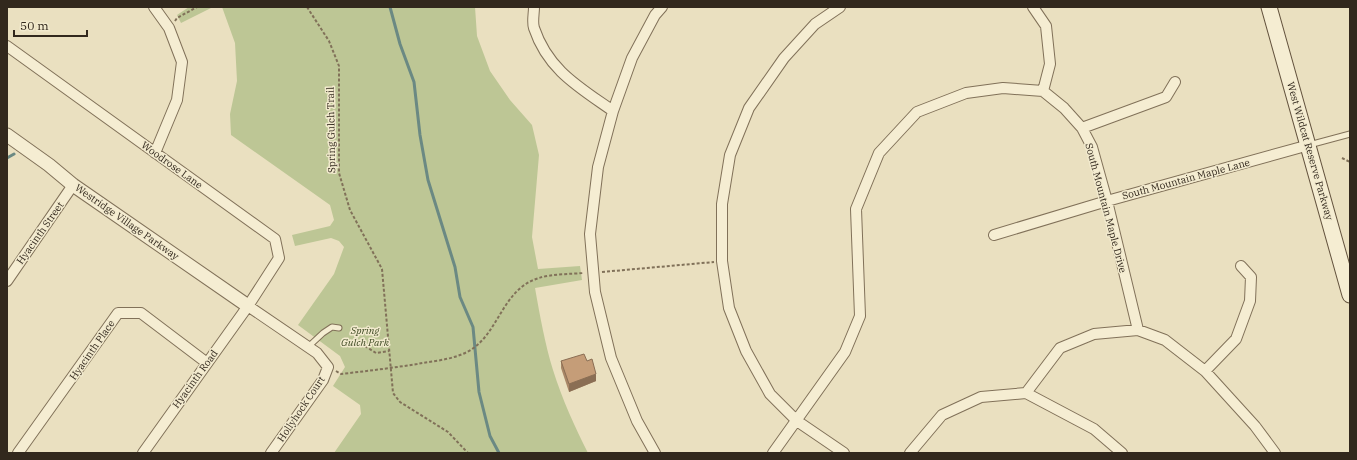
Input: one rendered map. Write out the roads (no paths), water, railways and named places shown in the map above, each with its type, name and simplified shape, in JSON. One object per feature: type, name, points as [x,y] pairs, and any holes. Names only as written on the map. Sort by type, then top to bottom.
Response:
[{"type":"main road","name":"West Wildcat Reserve Parkway","points":[[1270,7],[1350,295]]},
{"type":"street","points":[[154,7],[169,28],[182,62],[177,100],[155,153]]},
{"type":"street","points":[[534,7],[534,27],[547,57],[566,78],[613,111]]},
{"type":"street","points":[[655,453],[637,421],[611,358],[595,292],[590,234],[598,167],[613,111],[632,58],[662,7]]},
{"type":"street","points":[[840,7],[815,24],[784,58],[749,108],[730,155],[722,204],[722,261],[729,308],[746,351],[770,394],[797,420],[844,453]]},
{"type":"street","points":[[773,453],[844,352],[860,316],[856,209],[879,153],[917,112],[966,93],[1003,88],[1043,91],[1050,64],[1046,26],[1033,7]]},
{"type":"street","name":"Woodrose Lane","points":[[7,46],[275,239],[279,258],[248,306]]},
{"type":"street","points":[[1082,128],[1166,97],[1175,82]]},
{"type":"street","name":"South Mountain Maple Drive","points":[[1043,91],[1064,108],[1082,128],[1092,148],[1107,201],[1138,330]]},
{"type":"street","name":"Westridge Village Parkway","points":[[7,135],[49,165],[73,185],[248,306]]},
{"type":"street","name":"South Mountain Maple Lane","points":[[994,235],[1107,201],[1309,145]]},
{"type":"street","name":"Hyacinth Street","points":[[7,281],[73,185]]},
{"type":"street","points":[[1204,371],[1236,339],[1250,300],[1251,277],[1241,266]]},
{"type":"street","name":"Hollyhock Court","points":[[248,306],[317,353],[328,367],[323,380],[271,453]]},
{"type":"street","name":"Hyacinth Road","points":[[143,453],[248,306]]},
{"type":"street","name":"Hyacinth Place","points":[[18,453],[118,313],[141,313],[207,363]]},
{"type":"street","points":[[1026,393],[1060,348],[1094,334],[1138,330],[1165,340],[1204,371],[1255,426],[1275,453]]},
{"type":"street","points":[[910,453],[942,415],[981,397],[1026,393],[1094,429],[1122,453]]},
{"type":"lane","points":[[1309,145],[1350,134]]},
{"type":"lane","points":[[308,347],[332,327],[339,328]]},
{"type":"waterway","points":[[390,7],[400,44],[414,82],[420,135],[428,180],[455,267],[460,297],[473,327],[479,392],[490,436],[499,453]]},
{"type":"waterway","points":[[7,158],[14,154]]},
{"type":"park label","name":"Spring Gulch Park","points":[[365,336]]}]
